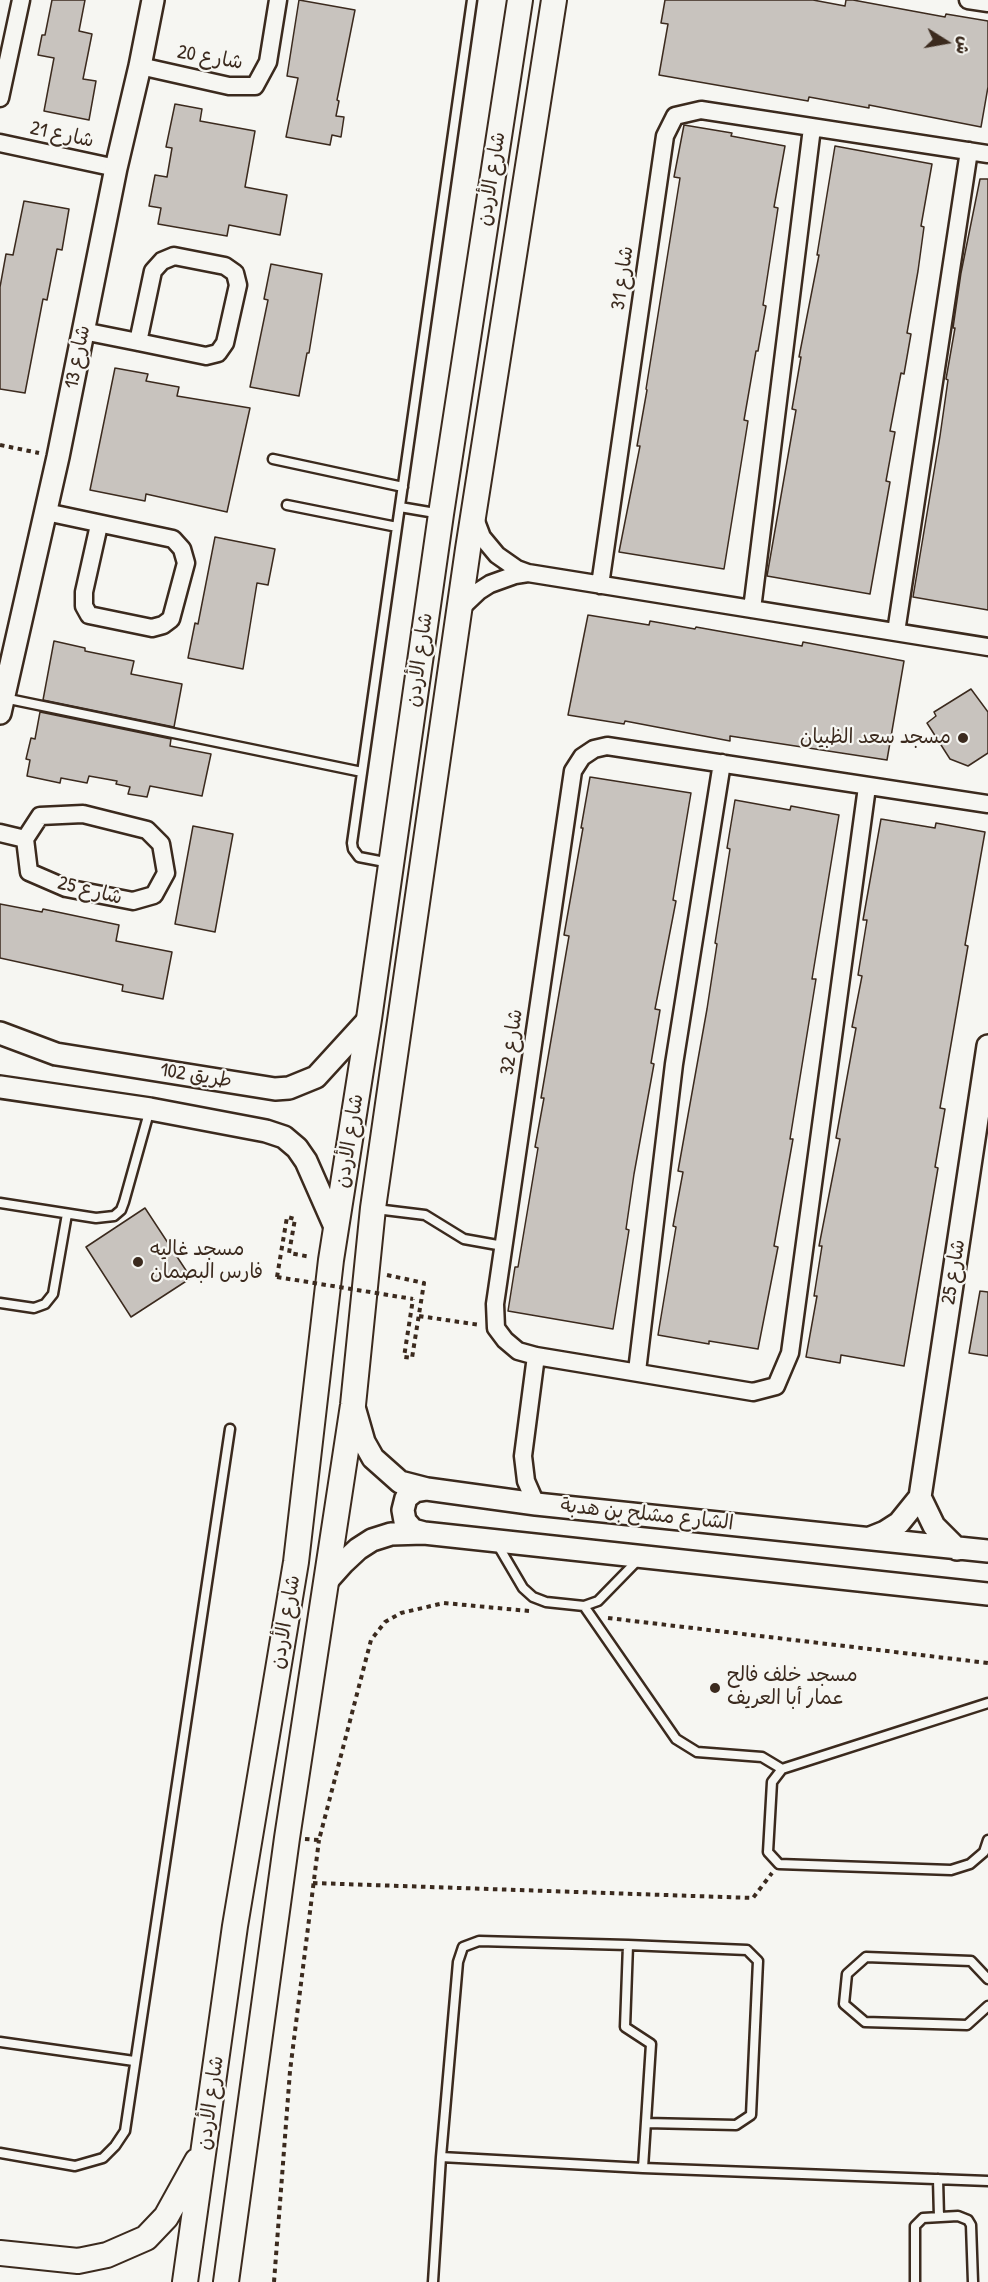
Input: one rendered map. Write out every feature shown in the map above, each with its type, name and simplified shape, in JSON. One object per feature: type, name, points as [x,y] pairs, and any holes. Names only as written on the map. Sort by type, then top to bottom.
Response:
[{"type":"main road","name":"شارع الأردن","points":[[185,2282],[235,1926],[296,1562],[336,1229],[369,1019],[441,514],[520,0]]},
{"type":"main road","name":"شارع الأردن","points":[[226,2282],[287,1838],[353,1405],[373,1208],[474,514],[554,0]]},
{"type":"main road","points":[[510,54],[519,45],[531,43],[541,50],[544,61]]},
{"type":"main road","points":[[235,1926],[241,1915],[253,1909],[266,1914],[268,1920],[269,1929],[256,2002],[256,2025],[260,2044]]},
{"type":"main road","points":[[0,2253],[78,2260],[107,2255],[146,2238],[166,2217],[205,2146]]},
{"type":"street","points":[[0,98],[5,51],[21,0]]},
{"type":"street","name":"شارع 13","points":[[2,705],[58,457],[116,168],[153,0]]},
{"type":"street","name":"شارع 20","points":[[140,66],[229,86],[255,86],[268,62],[278,0]]},
{"type":"street","points":[[968,0],[987,2]]},
{"type":"street","name":"شارع 31","points":[[600,585],[665,136],[675,116],[701,110],[988,154]]},
{"type":"street","points":[[752,609],[812,128]]},
{"type":"street","name":"شارع 21","points":[[0,143],[116,168]]},
{"type":"street","points":[[896,632],[969,151]]},
{"type":"street","points":[[83,330],[138,342],[206,356],[218,353],[225,343],[238,285],[235,273],[225,266],[174,256],[162,261],[153,271],[138,342]]},
{"type":"street","points":[[46,512],[173,539],[182,549],[186,563],[171,619],[163,625],[152,628],[89,615],[84,606],[84,592],[99,525]]},
{"type":"street","points":[[474,514],[482,537],[497,555],[516,569],[528,573],[988,647]]},
{"type":"street","points":[[460,609],[490,584],[528,573]]},
{"type":"street","name":"شارع 32","points":[[496,1328],[495,1304],[503,1246],[573,771],[582,757],[594,749],[607,746],[988,804]]},
{"type":"street","points":[[637,1371],[674,1064],[722,763]]},
{"type":"street","points":[[496,1328],[518,1351],[536,1356],[753,1392],[776,1386],[790,1353],[867,787]]},
{"type":"street","name":"شارع 25","points":[[83,814],[147,830],[161,844],[166,873],[154,895],[133,902],[66,888],[29,872],[25,838],[40,816],[83,814]]},
{"type":"street","points":[[0,833],[25,838]]},
{"type":"street","name":"طريق 102","points":[[0,1033],[56,1054],[275,1089],[290,1088],[316,1077],[369,1019]]},
{"type":"street","name":"شارع 25","points":[[920,1497],[988,1046]]},
{"type":"street","name":"طريق 102","points":[[0,1087],[150,1108],[266,1131],[284,1137],[297,1148],[306,1161],[336,1229]]},
{"type":"street","points":[[536,1356],[523,1456],[526,1481],[536,1504]]},
{"type":"street","name":"الشارع مشلح بن هدبة","points":[[353,1405],[364,1442],[374,1458],[400,1482],[427,1489],[536,1504],[988,1551]]},
{"type":"street","points":[[424,1533],[413,1530],[405,1521],[403,1510],[406,1498],[415,1491],[427,1489]]},
{"type":"street","points":[[870,1538],[899,1523],[920,1497],[934,1526],[957,1548]]},
{"type":"street","points":[[326,1582],[358,1549],[372,1540],[391,1534],[424,1533],[988,1594]]},
{"type":"lane","points":[[391,863],[359,858],[353,849],[472,0]]},
{"type":"lane","points":[[273,459],[403,486]]},
{"type":"lane","points":[[287,505],[397,527]]},
{"type":"lane","points":[[400,507],[441,514]]},
{"type":"lane","points":[[2,705],[362,772]]},
{"type":"lane","points":[[0,1203],[105,1219],[114,1216],[121,1210],[150,1108]]},
{"type":"lane","points":[[373,1208],[425,1215],[464,1239],[503,1246]]},
{"type":"lane","points":[[0,1303],[34,1308],[45,1304],[53,1294],[67,1214]]},
{"type":"lane","points":[[0,2153],[75,2166],[103,2158],[125,2131],[230,1429]]},
{"type":"lane","points":[[495,1541],[523,1588],[533,1597],[546,1602],[584,1606],[598,1601],[640,1557]]},
{"type":"lane","points":[[584,1606],[616,1649],[676,1739],[697,1752],[762,1757],[782,1769]]},
{"type":"lane","points":[[988,1703],[782,1769],[772,1782],[768,1852],[779,1864],[951,1870],[970,1864],[984,1852],[988,1840]]},
{"type":"lane","points":[[433,2282],[458,1962],[463,1947],[479,1941],[747,1950],[758,1961],[751,2115],[736,2125],[646,2123]]},
{"type":"lane","points":[[628,1945],[625,2027],[651,2044],[643,2168]]},
{"type":"lane","points":[[988,1979],[971,1961],[866,1958],[847,1974],[844,2004],[865,2022],[966,2025],[988,2006]]},
{"type":"lane","points":[[0,2042],[135,2061]]},
{"type":"lane","points":[[441,2157],[643,2168],[988,2181]]},
{"type":"lane","points":[[938,2179],[939,2217]]},
{"type":"lane","points":[[915,2282],[915,2226],[922,2218],[939,2217],[963,2217],[971,2225],[973,2282]]},
{"type":"path","points":[[0,444],[58,457]]},
{"type":"path","points":[[289,1253],[295,1219],[287,1217],[277,1277],[413,1299],[404,1357],[412,1358],[424,1283],[365,1270]]},
{"type":"path","points":[[418,1316],[496,1328]]},
{"type":"path","points":[[274,2282],[290,2071],[319,1840],[372,1640],[385,1622],[401,1613],[444,1603],[534,1611]]},
{"type":"path","points":[[590,1616],[988,1663]]},
{"type":"path","points":[[287,1838],[319,1840]]},
{"type":"path","points":[[314,1882],[753,1898],[779,1864]]},
{"type":"building","points":[[52,0],[85,0],[79,31],[92,34],[83,79],[96,81],[89,120],[44,111],[54,58],[38,55],[42,35],[45,35]]},
{"type":"building","points":[[299,0],[355,10],[337,100],[339,101],[336,116],[344,117],[341,137],[332,135],[330,145],[286,137],[298,78],[287,76]]},
{"type":"building","points":[[665,0],[813,0],[845,6],[846,0],[853,0],[945,17],[946,14],[988,21],[988,87],[981,127],[869,105],[869,108],[809,97],[808,101],[659,75],[668,24],[661,23]]},
{"type":"building","points":[[175,104],[202,109],[200,121],[255,131],[245,187],[287,195],[280,235],[229,225],[227,236],[158,224],[161,208],[149,206],[155,175],[167,177],[172,148],[166,147]]},
{"type":"building","points":[[684,125],[732,133],[731,136],[785,146],[774,207],[778,208],[763,305],[766,306],[744,420],[748,421],[724,569],[619,552],[640,446],[637,446],[680,178],[674,177]]},
{"type":"building","points":[[835,146],[932,164],[921,226],[924,227],[918,271],[907,333],[911,334],[890,431],[895,432],[886,481],[890,482],[870,594],[767,576],[796,410],[792,409],[801,357],[799,357],[819,255],[817,255]]},
{"type":"building","points":[[980,179],[988,179],[988,610],[913,597],[940,436],[961,273]]},
{"type":"building","points":[[24,201],[69,209],[62,250],[57,249],[47,300],[43,299],[25,393],[0,389],[0,287],[6,254],[13,255]]},
{"type":"building","points":[[271,264],[322,274],[309,353],[307,353],[299,396],[250,387],[268,300],[264,299]]},
{"type":"building","points":[[115,368],[148,374],[146,381],[179,387],[177,396],[250,408],[227,512],[146,494],[145,501],[90,490]]},
{"type":"building","points":[[215,537],[275,549],[268,585],[257,583],[243,669],[188,658],[195,623],[198,624]]},
{"type":"building","points":[[588,615],[649,625],[650,621],[695,629],[696,627],[802,646],[803,642],[904,661],[887,760],[730,736],[730,741],[625,721],[624,724],[568,715]]},
{"type":"building","points":[[54,641],[85,648],[85,651],[134,661],[131,674],[182,684],[174,727],[43,700]]},
{"type":"building","name":"مسجد سعد الظبيان","points":[[971,689],[988,712],[988,753],[968,766],[950,759],[927,723],[936,716],[934,712]]},
{"type":"building","points":[[40,712],[171,739],[170,746],[211,754],[202,796],[150,786],[147,797],[128,794],[130,787],[116,784],[117,781],[89,776],[87,783],[61,778],[60,783],[27,776],[30,760],[26,759],[31,738],[35,739]]},
{"type":"building","points":[[590,777],[691,793],[673,900],[676,901],[655,1009],[660,1010],[651,1063],[654,1064],[634,1174],[626,1229],[629,1230],[613,1329],[508,1311],[515,1267],[518,1267],[538,1148],[535,1147],[544,1098],[541,1098],[569,936],[564,935]]},
{"type":"building","points":[[735,800],[790,810],[791,806],[839,815],[812,979],[816,979],[790,1139],[793,1139],[774,1246],[778,1247],[758,1349],[709,1341],[709,1344],[658,1335],[683,1172],[678,1171],[717,944],[715,943],[730,849],[727,848]]},
{"type":"building","points":[[881,819],[935,828],[936,823],[985,832],[940,1108],[945,1109],[935,1167],[938,1168],[904,1366],[841,1355],[840,1363],[806,1357],[817,1296],[814,1296],[822,1246],[819,1246],[840,1139],[836,1138],[856,1028],[852,1027],[862,976],[858,975],[867,920],[863,920]]},
{"type":"building","points":[[193,826],[233,834],[215,932],[175,924]]},
{"type":"building","points":[[0,904],[42,912],[43,909],[119,925],[116,941],[172,952],[163,999],[122,991],[123,985],[0,958]]},
{"type":"building","name":"مسجد غاليه فارس البصمان","points":[[145,1208],[191,1278],[131,1317],[86,1247]]},
{"type":"building","points":[[980,1291],[988,1292],[988,1356],[969,1353]]},
{"type":"place","name":"مسجد سعد الظبيان","points":[[963,738]]},
{"type":"place","name":"مسجد غاليه فارس البصمان","points":[[138,1262]]},
{"type":"place","name":"مسجد خلف فالح عمار أبا العريف","points":[[715,1688]]}]
